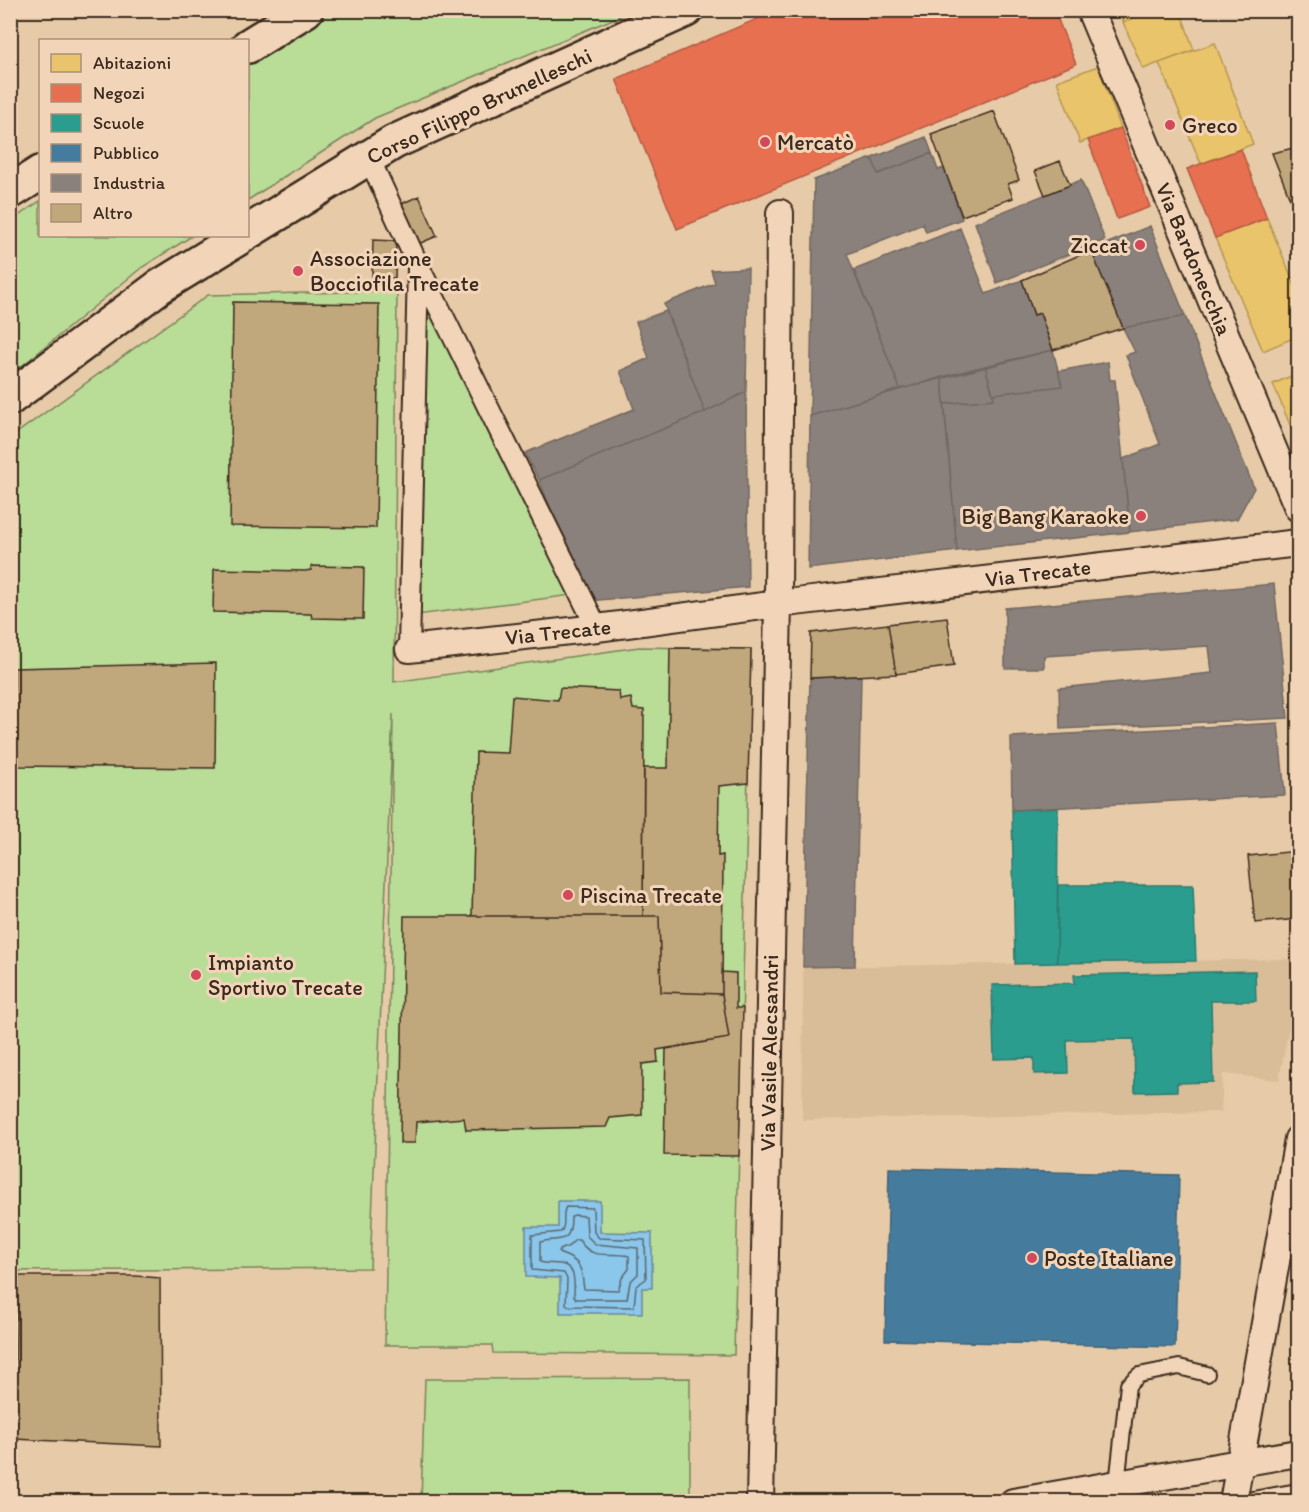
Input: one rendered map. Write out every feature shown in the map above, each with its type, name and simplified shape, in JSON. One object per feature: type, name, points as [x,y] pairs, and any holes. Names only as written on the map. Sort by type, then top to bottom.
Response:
[{"type":"street","points":[[249,45],[306,10]]},
{"type":"street","name":"Corso Filippo Brunelleschi","points":[[249,231],[368,156],[409,134],[686,10]]},
{"type":"street","name":"Via Bardonecchia","points":[[1090,10],[1299,507]]},
{"type":"street","points":[[368,156],[418,265],[597,628]]},
{"type":"street","points":[[10,192],[39,174]]},
{"type":"street","points":[[778,604],[780,213]]},
{"type":"street","points":[[10,398],[159,288],[240,237]]},
{"type":"street","points":[[409,649],[418,265]]},
{"type":"street","name":"Via Trecate","points":[[409,649],[1299,543]]},
{"type":"street","name":"Via Vasile Alecsandri","points":[[760,1502],[778,604]]},
{"type":"street","points":[[1233,1502],[1299,1139]]},
{"type":"street","points":[[1013,1502],[1299,1453]]},
{"type":"street","points":[[1253,1502],[1299,1494]]},
{"type":"lane","points":[[1117,1484],[1128,1385],[1138,1375],[1179,1367],[1207,1374]]},
{"type":"shaded area","points":[[1298,959],[1298,982],[1279,1080],[1223,1074],[1221,1112],[802,1120],[803,967]]},
{"type":"green space","points":[[327,11],[632,11],[375,118],[249,199],[249,63]]},
{"type":"green space","points":[[39,202],[39,237],[190,237],[141,268],[11,375],[11,221]]},
{"type":"green space","points":[[412,267],[580,594],[409,616]]},
{"type":"green space","points":[[397,291],[394,682],[639,647],[751,649],[734,1355],[493,1353],[492,1345],[385,1345],[393,714],[370,1268],[11,1271],[10,438],[208,295]]},
{"type":"green space","points":[[690,1378],[690,1501],[421,1501],[425,1379]]},
{"type":"water","points":[[558,1201],[600,1201],[600,1232],[652,1233],[652,1288],[642,1288],[642,1313],[560,1313],[560,1278],[526,1277],[526,1227],[558,1227]]},
{"type":"building: Abitazioni","points":[[1119,10],[1155,10],[1123,22]]},
{"type":"building: Abitazioni","points":[[1155,10],[1180,10],[1194,50],[1143,69],[1123,22]]},
{"type":"building: Abitazioni","points":[[1215,43],[1253,144],[1201,164],[1159,63]]},
{"type":"building: Abitazioni","points":[[1098,66],[1121,128],[1080,143],[1057,81]]},
{"type":"building: Abitazioni","points":[[1267,218],[1298,293],[1298,336],[1263,351],[1215,238]]},
{"type":"building: Abitazioni","points":[[1298,373],[1298,444],[1273,384]]},
{"type":"building: Negozi","name":"Mercatò","points":[[778,10],[1054,10],[1076,64],[677,229],[616,79]]},
{"type":"building: Negozi","points":[[1121,128],[1150,207],[1117,219],[1088,140]]},
{"type":"building: Negozi","points":[[1241,149],[1267,218],[1215,238],[1187,169]]},
{"type":"building: Scuole","points":[[1058,808],[1057,963],[1015,964],[1012,810]]},
{"type":"building: Scuole","points":[[1058,885],[1193,885],[1196,961],[1057,963]]},
{"type":"building: Scuole","points":[[1255,971],[1256,1001],[1211,1001],[1213,1082],[1177,1083],[1177,1091],[1135,1092],[1134,1039],[1067,1040],[1068,1073],[1034,1074],[1034,1058],[994,1059],[992,985],[1075,983],[1074,975]]},
{"type":"building: Pubblico","name":"Poste Italiane","points":[[889,1168],[1179,1175],[1175,1347],[885,1340]]},
{"type":"building: Industria","points":[[926,137],[932,153],[878,174],[872,158]]},
{"type":"building: Industria","points":[[932,153],[938,170],[944,168],[962,219],[926,232],[923,224],[847,254],[900,389],[810,416],[814,180],[872,158],[878,174]]},
{"type":"building: Industria","points":[[1081,180],[1105,240],[997,283],[975,223]]},
{"type":"building: Industria","points":[[1150,226],[1185,316],[1123,328],[1091,250]]},
{"type":"building: Industria","points":[[960,228],[986,294],[1022,280],[1034,315],[1040,313],[1053,350],[900,389],[854,270]]},
{"type":"building: Industria","points":[[748,268],[746,392],[705,412],[664,304],[715,283],[711,270]]},
{"type":"building: Industria","points":[[666,311],[705,412],[539,480],[525,453],[634,409],[620,371],[649,358],[636,322]]},
{"type":"building: Industria","points":[[1185,316],[1254,488],[1237,519],[1130,532],[1123,459],[1160,444],[1126,355],[1135,352],[1123,328]]},
{"type":"building: Industria","points":[[1053,350],[1062,386],[993,394],[985,366]]},
{"type":"building: Industria","points":[[1108,362],[1110,380],[1115,380],[1130,532],[957,551],[944,404],[994,399],[993,394],[1062,386],[1058,371]]},
{"type":"building: Industria","points":[[985,366],[994,399],[944,404],[942,377]]},
{"type":"building: Industria","points":[[942,377],[957,551],[808,569],[810,416]]},
{"type":"building: Industria","points":[[746,392],[748,587],[588,601],[539,480],[705,412]]},
{"type":"building: Industria","points":[[1274,584],[1288,718],[1060,729],[1059,688],[1212,673],[1209,646],[1044,656],[1044,668],[1005,668],[1005,608]]},
{"type":"building: Industria","points":[[861,676],[855,966],[803,967],[810,678]]},
{"type":"building: Industria","points":[[1278,723],[1285,795],[1012,810],[1011,737]]},
{"type":"building: Altro","points":[[994,111],[1019,180],[1008,184],[1013,198],[962,216],[931,134]]},
{"type":"building: Altro","points":[[1298,147],[1298,219],[1272,153]]},
{"type":"building: Altro","points":[[1060,161],[1070,185],[1045,195],[1035,171]]},
{"type":"building: Altro","points":[[419,196],[437,236],[416,245],[399,205]]},
{"type":"building: Altro","points":[[373,240],[396,241],[395,278],[372,277]]},
{"type":"building: Altro","points":[[1091,250],[1123,328],[1053,350],[1040,313],[1034,315],[1022,280]]},
{"type":"building: Altro","points":[[233,302],[379,304],[376,528],[230,526]]},
{"type":"building: Altro","points":[[311,566],[364,567],[363,619],[312,618],[311,614],[213,612],[214,569],[305,571],[311,570]]},
{"type":"building: Altro","points":[[947,617],[954,666],[896,674],[888,624]]},
{"type":"building: Altro","points":[[888,624],[896,674],[810,678],[811,633]]},
{"type":"building: Altro","points":[[670,648],[751,649],[748,783],[719,786],[718,856],[723,855],[722,994],[661,992],[659,916],[643,916],[644,768],[668,768]]},
{"type":"building: Altro","points":[[216,663],[215,768],[14,766],[14,668]]},
{"type":"building: Altro","points":[[560,688],[619,691],[620,700],[631,698],[633,709],[644,710],[643,916],[472,916],[476,752],[508,753],[512,696],[558,700]]},
{"type":"building: Altro","points":[[1298,851],[1298,919],[1255,923],[1248,856]]},
{"type":"building: Altro","points":[[404,916],[659,916],[661,992],[722,994],[729,1038],[657,1050],[658,1062],[642,1064],[642,1115],[610,1118],[606,1127],[466,1130],[464,1118],[416,1122],[415,1143],[400,1143]]},
{"type":"building: Altro","points":[[722,972],[736,973],[736,1008],[743,1008],[739,1156],[664,1155],[666,1049],[729,1038],[722,994]]},
{"type":"building: Altro","points":[[10,1271],[12,1271],[10,1398]]},
{"type":"building: Altro","points":[[17,1276],[160,1278],[161,1446],[14,1439]]},
{"type":"place","name":"Greco","points":[[1170,125]]},
{"type":"place","name":"Mercatò","points":[[765,142]]},
{"type":"place","name":"Ziccat","points":[[1140,245]]},
{"type":"place","name":"Associazione Bocciofila Trecate","points":[[298,271]]},
{"type":"place","name":"Big Bang Karaoke","points":[[1141,516]]},
{"type":"place","name":"Piscina Trecate","points":[[568,895]]},
{"type":"place","name":"Impianto Sportivo Trecate","points":[[196,975]]},
{"type":"place","name":"Poste Italiane","points":[[1032,1258]]}]
